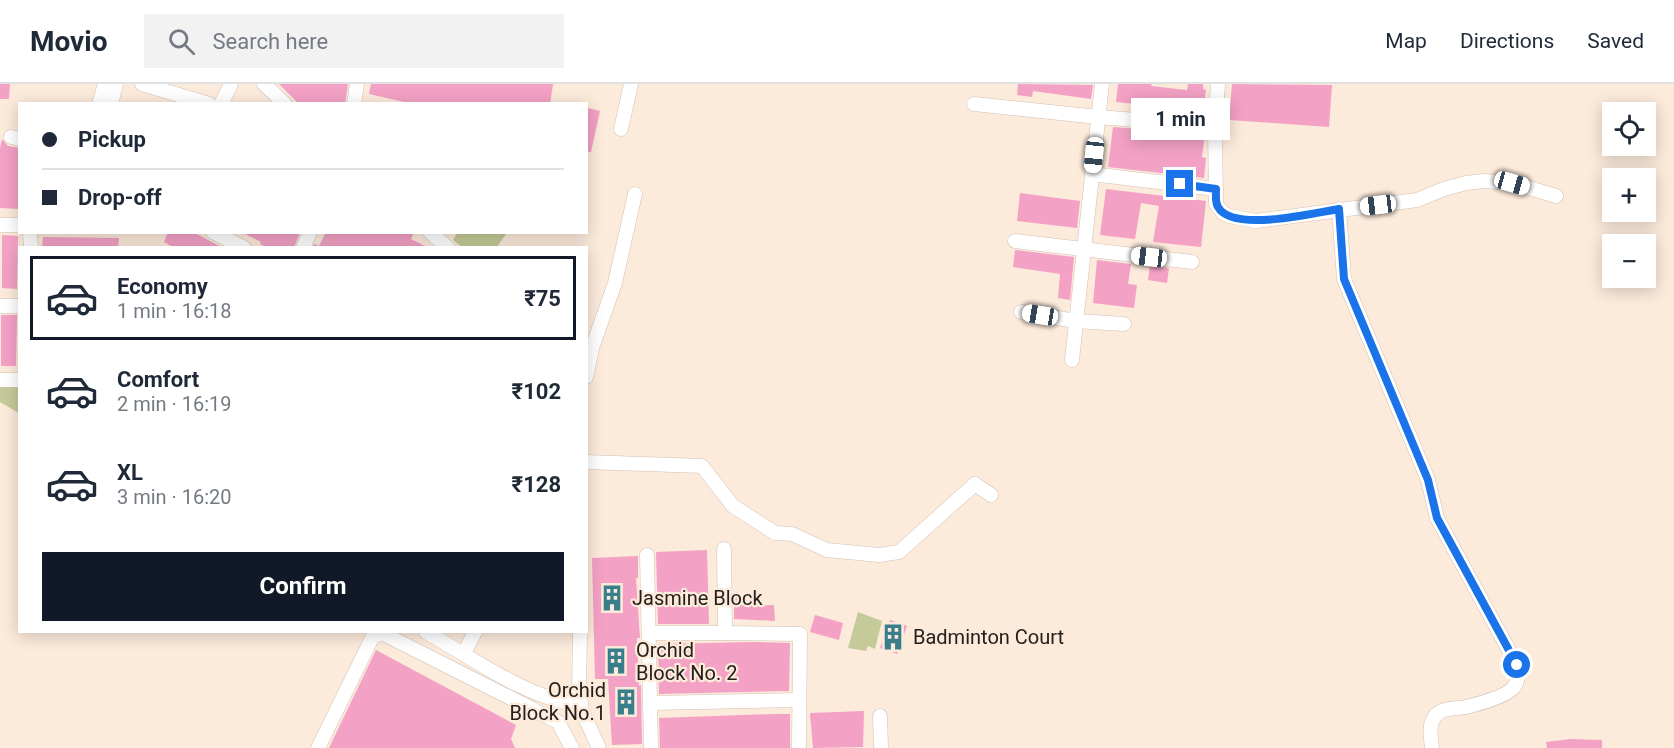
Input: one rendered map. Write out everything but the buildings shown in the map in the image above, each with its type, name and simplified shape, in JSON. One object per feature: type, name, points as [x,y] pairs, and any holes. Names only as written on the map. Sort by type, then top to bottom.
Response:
[{"type":"street","points":[[142,84],[202,102]]},
{"type":"street","points":[[222,102],[231,84]]},
{"type":"street","points":[[264,84],[283,102]]},
{"type":"street","points":[[354,102],[357,84]]},
{"type":"street","points":[[621,129],[631,84]]},
{"type":"street","points":[[1072,360],[1102,84]]},
{"type":"street","points":[[1218,84],[1215,126],[1216,204],[1223,213],[1229,216],[1256,221],[1417,200],[1444,189],[1484,181],[1512,183],[1556,196]]},
{"type":"street","points":[[100,102],[105,85]]},
{"type":"street","points":[[105,85],[110,102]]},
{"type":"street","points":[[974,104],[1199,125]]},
{"type":"street","points":[[1092,174],[1216,189]]},
{"type":"street","points":[[588,367],[615,283],[634,194]]},
{"type":"street","points":[[1339,209],[1344,279],[1428,480],[1437,518],[1517,665],[1518,676],[1514,687],[1506,693],[1467,707],[1445,710],[1436,716],[1430,728],[1432,748]]},
{"type":"street","points":[[0,225],[18,225]]},
{"type":"street","points":[[217,234],[240,246]]},
{"type":"street","points":[[432,234],[446,246]]},
{"type":"street","points":[[1015,241],[1192,262]]},
{"type":"street","points":[[0,306],[18,306]]},
{"type":"street","points":[[1021,312],[1076,321],[1124,324]]},
{"type":"street","points":[[0,380],[18,380]]},
{"type":"street","points":[[588,462],[702,466],[733,506],[775,533],[792,534],[827,550],[879,555],[899,552],[975,484],[992,495]]},
{"type":"street","points":[[724,549],[725,633]]},
{"type":"street","points":[[648,555],[651,748]]},
{"type":"street","points":[[318,748],[373,636],[382,633],[558,722],[572,748]]},
{"type":"street","points":[[428,633],[519,684],[556,701],[581,705]]},
{"type":"street","points":[[464,653],[475,633]]},
{"type":"street","points":[[580,633],[579,691],[581,705],[599,748]]},
{"type":"street","points":[[648,633],[800,634],[799,748]]},
{"type":"street","points":[[650,703],[800,700]]},
{"type":"street","points":[[880,716],[881,748]]},
{"type":"green space","points":[[456,234],[506,234],[498,246],[461,246],[453,240]]},
{"type":"green space","points":[[0,386],[18,386],[18,412],[0,402]]},
{"type":"green space","points":[[858,612],[882,621],[875,649],[868,646],[866,651],[848,648]]},
{"type":"place","name":"Jasmine Block","points":[[612,598]]},
{"type":"place","name":"Badminton Court","points":[[893,637]]},
{"type":"place","name":"Orchid Block No. 2","points":[[616,661]]},
{"type":"place","name":"Orchid Block No.1","points":[[626,702]]},
{"type":"route","points":[[1180,184],[1216,189],[1216,204],[1223,213],[1256,221],[1339,209],[1344,279],[1428,480],[1437,518],[1517,665]]}]
